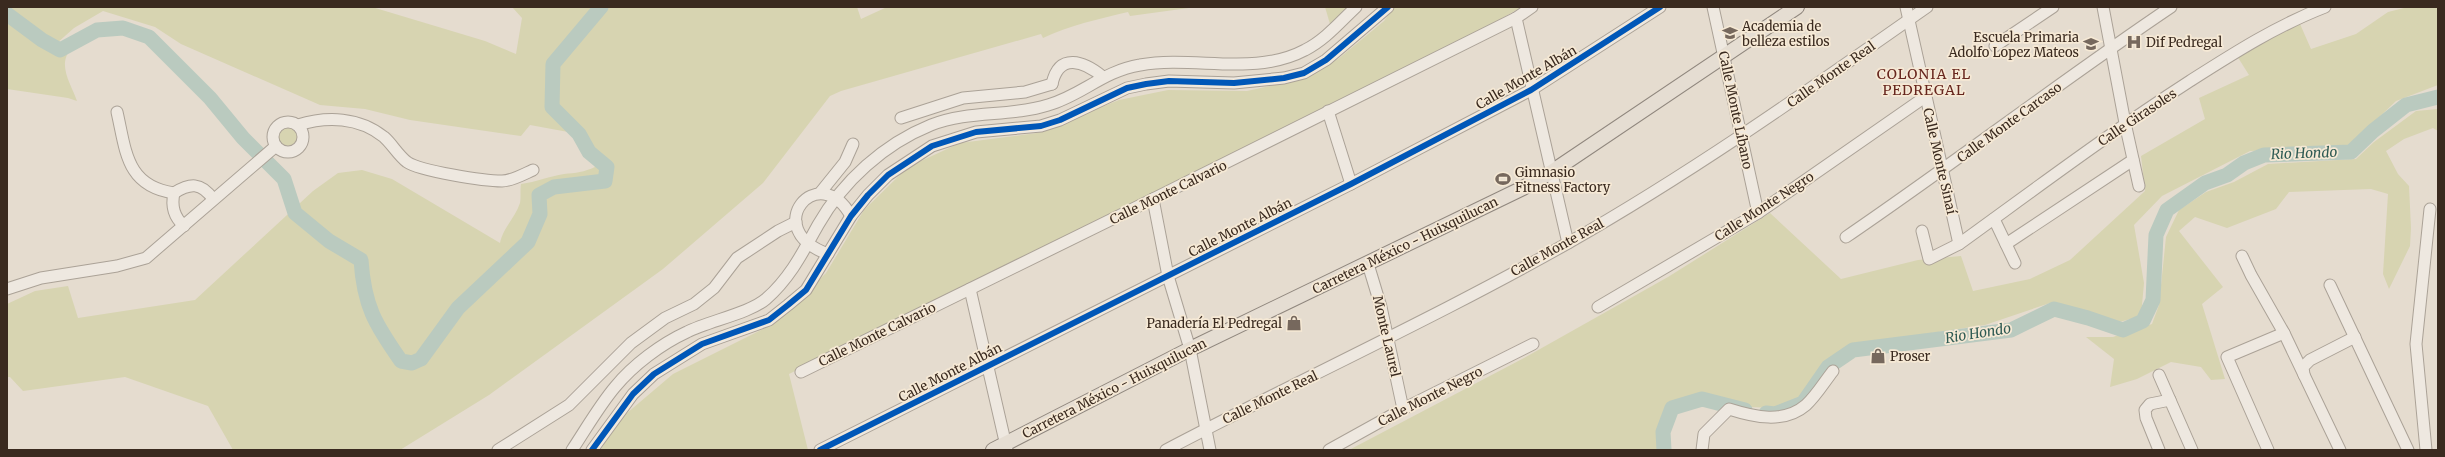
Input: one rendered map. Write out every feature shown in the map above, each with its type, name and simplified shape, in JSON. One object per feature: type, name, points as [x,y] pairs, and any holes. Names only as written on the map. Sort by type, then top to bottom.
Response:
[{"type":"main road","name":"Carretera México - Huixquilucan","points":[[1002,448],[1190,349],[1368,264],[1553,171],[1797,7]]},
{"type":"street","points":[[572,450],[616,386],[638,365],[684,333],[763,301],[780,286],[792,271],[836,198],[883,151],[931,125],[981,113],[1010,113],[1038,108],[1061,100],[1122,68],[1143,64],[1264,64],[1288,58],[1307,50],[1325,36],[1356,7]]},
{"type":"street","points":[[592,450],[633,394],[654,374],[702,344],[769,320],[806,290],[851,216],[888,175],[926,149],[953,138],[976,132],[1041,126],[1060,120],[1127,88],[1146,84],[1169,81],[1234,83],[1284,78],[1304,73],[1326,60],[1388,7]]},
{"type":"street","name":"Calle Monte Calvario","points":[[801,372],[1154,199],[1516,18],[1532,7]]},
{"type":"street","name":"Calle Monte Albán","points":[[820,450],[1351,184],[1532,90],[1660,7]]},
{"type":"street","name":"Calle Monte Líbano","points":[[1713,7],[1758,213]]},
{"type":"street","name":"Calle Monte Sinaí","points":[[1906,7],[1959,244]]},
{"type":"street","name":"Calle Monte Real","points":[[1166,450],[1387,339],[1568,243],[1742,136],[1928,7]]},
{"type":"street","points":[[1995,46],[2053,7]]},
{"type":"street","points":[[2103,7],[2112,47],[2125,123],[2139,186]]},
{"type":"street","name":"Calle Monte Carcaso","points":[[1846,237],[1942,171],[2112,47],[2172,7]]},
{"type":"street","name":"Calle Girasoles","points":[[1922,231],[1930,259],[1959,244],[2125,123],[2256,40],[2297,12],[2325,7]]},
{"type":"street","points":[[1516,18],[1532,90],[1553,171],[1568,243]]},
{"type":"street","points":[[1052,84],[1057,71],[1071,62],[1087,64],[1103,77]]},
{"type":"street","points":[[1052,84],[1061,100]]},
{"type":"street","points":[[901,118],[963,98],[1025,92],[1052,84]]},
{"type":"street","name":"Calle Monte Negro","points":[[1598,307],[1758,213],[1925,97]]},
{"type":"street","points":[[1328,111],[1351,184]]},
{"type":"street","points":[[117,112],[128,160],[135,174],[155,189],[174,193],[186,186],[197,186],[207,191],[213,200]]},
{"type":"street","points":[[298,125],[314,120],[356,122],[371,128],[385,138],[407,162],[418,168],[502,181],[533,170]]},
{"type":"street","points":[[290,121],[298,125],[303,134],[301,144],[294,152],[284,152],[275,146],[273,137],[275,129],[282,123],[290,121]]},
{"type":"street","points":[[828,254],[807,245],[800,237],[796,222],[796,213],[803,200],[820,193],[845,162],[853,144]]},
{"type":"street","points":[[7,289],[41,278],[117,266],[146,258],[275,146]]},
{"type":"street","points":[[2006,244],[2133,160]]},
{"type":"street","points":[[174,193],[171,203],[178,221],[184,226]]},
{"type":"street","points":[[820,193],[836,198],[845,205],[851,216]]},
{"type":"street","points":[[1154,199],[1168,276],[1190,349],[1210,450]]},
{"type":"street","points":[[2426,450],[2416,344],[2430,209]]},
{"type":"street","points":[[1994,219],[2014,263]]},
{"type":"street","points":[[498,450],[569,405],[631,343],[665,318],[694,304],[714,288],[737,258],[778,231],[796,222]]},
{"type":"street","points":[[2242,256],[2284,333],[2340,450]]},
{"type":"street","name":"Monte Laurel","points":[[1368,264],[1403,409]]},
{"type":"street","points":[[2330,285],[2408,450]]},
{"type":"street","points":[[970,289],[1002,448]]},
{"type":"street","points":[[2268,450],[2227,357],[2284,333]]},
{"type":"street","points":[[2304,375],[2303,367],[2310,360],[2355,337]]},
{"type":"street","name":"Calle Monte Negro","points":[[1329,450],[1403,409],[1533,344]]},
{"type":"street","points":[[1702,450],[1704,434],[1729,409],[1754,416],[1788,415],[1806,404],[1833,370]]},
{"type":"street","points":[[2159,375],[2192,450]]},
{"type":"street","points":[[2159,450],[2146,418],[2145,410],[2150,404],[2170,400]]},
{"type":"shaded area","points":[[7,7],[372,7],[485,41],[516,54],[522,18],[512,7],[857,7],[861,19],[887,7],[1196,7],[1130,16],[1128,12],[1106,17],[1053,33],[1043,38],[1041,34],[841,91],[830,96],[763,183],[663,269],[489,395],[400,450],[233,450],[208,406],[125,377],[23,391],[10,377],[7,377],[7,304],[35,291],[68,286],[78,318],[195,300],[313,191],[338,173],[362,170],[392,179],[500,243],[520,203],[521,184],[559,175],[580,172],[595,167],[579,134],[530,125],[521,136],[410,120],[365,109],[320,105],[181,44],[155,27],[103,11],[74,28],[56,44],[68,53],[65,65],[67,77],[77,101],[68,98],[7,89]]},
{"type":"shaded area","points":[[1325,7],[1350,7],[1330,24]]},
{"type":"shaded area","points":[[1394,7],[1522,7],[1470,36],[789,374],[808,450],[600,450],[620,419],[673,374],[775,323],[826,273],[864,210],[908,167],[960,143],[1037,133],[1119,100],[1168,90],[1247,91],[1297,80],[1338,59],[1384,21]]},
{"type":"shaded area","points":[[2408,7],[2438,7],[2438,85],[2396,101],[2348,147],[2250,151],[2162,196],[2134,225],[2144,283],[2141,316],[2116,323],[2053,302],[1985,325],[1852,345],[1825,364],[1800,399],[1775,408],[1750,407],[1702,393],[1668,404],[1658,431],[1659,450],[1349,450],[1524,358],[1668,277],[1770,213],[1841,279],[1918,260],[1961,256],[1973,291],[2030,279],[2070,260],[2145,191],[2141,156],[2205,119],[2199,98],[2249,75],[2237,56],[2300,24],[2311,49],[2356,34],[2388,12]]},
{"type":"shaded area","points":[[2438,109],[2438,131],[2433,128],[2404,139],[2386,151],[2398,174],[2409,186],[2411,228],[2410,246],[2389,289],[2383,274],[2388,194],[2371,189],[2289,192],[2276,209],[2227,228],[2195,217],[2179,231],[2223,287],[2202,304],[2225,379],[2211,380],[2201,367],[2171,362],[2137,379],[2110,387],[2114,359],[2086,337],[2113,337],[2152,324],[2159,305],[2166,237],[2179,210],[2206,192],[2234,182],[2268,164],[2356,159],[2374,142],[2416,111]]},
{"type":"shaded area","points":[[288,125],[293,126],[299,132],[299,142],[293,148],[288,149],[283,148],[277,142],[276,137],[277,132],[283,126]]},
{"type":"waterway","points":[[7,14],[42,40],[60,50],[97,30],[123,28],[149,37],[210,98],[243,138],[284,179],[295,213],[329,241],[361,260],[365,290],[372,314],[384,336],[401,361],[412,363],[421,359],[458,308],[528,242],[540,214],[539,195],[554,187],[605,181],[607,167],[589,152],[579,134],[552,107],[553,64],[601,7]]},
{"type":"waterway","name":"Rio Hondo","points":[[1766,413],[1775,414],[1803,403],[1828,367],[1853,350],[2011,330],[2054,309],[2088,318],[2123,330],[2143,321],[2153,300],[2156,235],[2167,210],[2205,183],[2227,175],[2244,163],[2264,155],[2351,152],[2373,131],[2406,105],[2438,97]]},
{"type":"waterway","name":"Rio Hondo","points":[[1664,450],[1663,432],[1672,408],[1702,399],[1745,410]]},
{"type":"cycle path","points":[[592,450],[633,394],[654,374],[702,344],[769,320],[806,290],[851,216],[868,195],[888,175],[932,146],[976,132],[1041,126],[1060,120],[1127,88],[1146,84],[1169,81],[1234,83],[1284,78],[1304,73],[1326,60],[1388,7]]},
{"type":"cycle path","points":[[820,450],[1351,184],[1531,90],[1660,7]]},
{"type":"place","name":"Academia de belleza estilos","points":[[1730,33]]},
{"type":"place","name":"Dif Pedregal","points":[[2134,42]]},
{"type":"place","name":"Escuela Primaria Adolfo Lopez Mateos","points":[[2091,44]]},
{"type":"place","name":"Gimnasio Fitness Factory","points":[[1503,179]]},
{"type":"place","name":"Panadería El Pedregal","points":[[1294,323]]},
{"type":"place","name":"Proser","points":[[1878,356]]},
{"type":"district","name":"COLONIA EL PEDREGAL","points":[[1924,82]]}]
